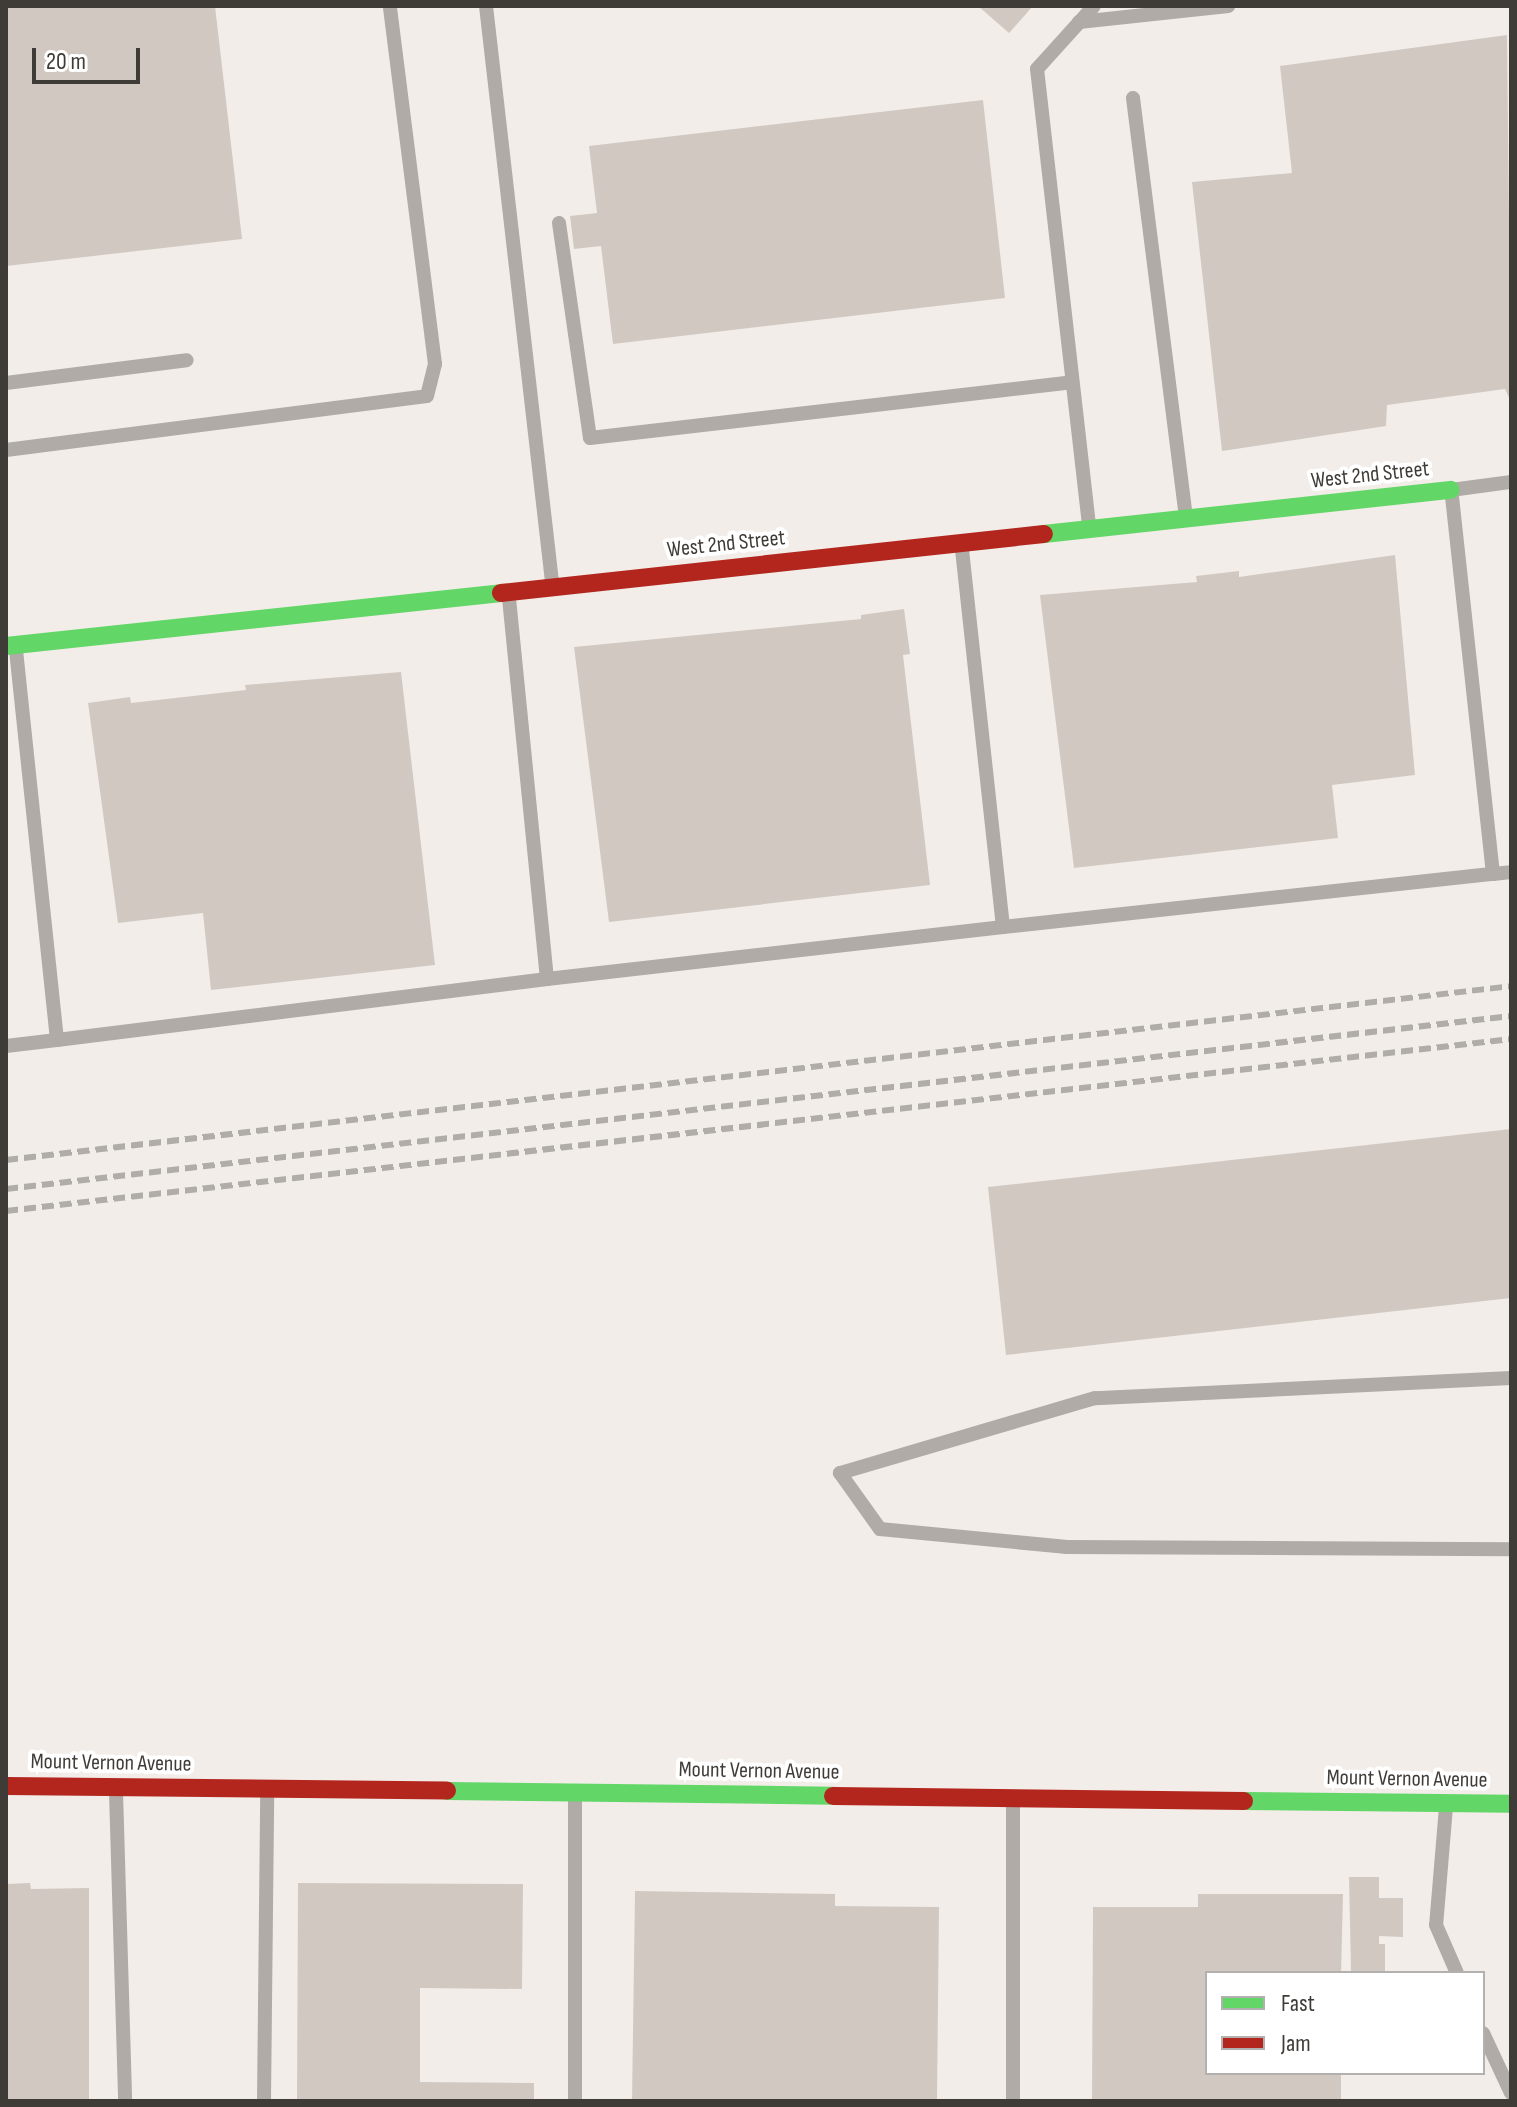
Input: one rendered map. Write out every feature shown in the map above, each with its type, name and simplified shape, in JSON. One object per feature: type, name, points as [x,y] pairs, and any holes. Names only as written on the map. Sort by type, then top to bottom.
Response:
[{"type":"street","name":"West 2nd Street","points":[[11,645],[1451,490]]},
{"type":"street","name":"Mount Vernon Avenue","points":[[6,1786],[1511,1804]]},
{"type":"lane","points":[[6,450],[427,396],[435,364],[390,6]]},
{"type":"lane","points":[[486,6],[552,587]]},
{"type":"lane","points":[[1090,530],[1037,69],[1094,6]]},
{"type":"lane","points":[[1079,22],[1228,6]]},
{"type":"lane","points":[[1133,98],[1186,519]]},
{"type":"lane","points":[[559,223],[590,438],[1072,382]]},
{"type":"lane","points":[[6,383],[187,360]]},
{"type":"lane","points":[[1493,874],[1451,490],[1511,482]]},
{"type":"lane","points":[[961,544],[1003,927]]},
{"type":"lane","points":[[509,592],[547,979]]},
{"type":"lane","points":[[11,645],[57,1040]]},
{"type":"lane","points":[[6,1046],[547,979],[1511,872]]},
{"type":"lane","points":[[1511,1378],[1095,1398],[840,1473],[880,1529],[1067,1547],[1511,1549]]},
{"type":"lane","points":[[116,1787],[125,2101]]},
{"type":"lane","points":[[264,2101],[267,1789]]},
{"type":"lane","points":[[575,1793],[575,2101]]},
{"type":"lane","points":[[1013,1798],[1013,2101]]},
{"type":"lane","points":[[1447,1803],[1436,1925],[1456,1971]]},
{"type":"lane","points":[[1485,2037],[1511,2093]]},
{"type":"building","points":[[6,6],[215,6],[242,239],[6,266]]},
{"type":"building","points":[[978,6],[1033,6],[1009,33]]},
{"type":"building","points":[[1507,35],[1511,402],[1505,389],[1387,405],[1386,426],[1222,451],[1192,182],[1292,173],[1280,66]]},
{"type":"building","points":[[983,100],[1005,298],[613,344],[601,246],[574,249],[570,216],[597,213],[589,146]]},
{"type":"building","points":[[1395,555],[1415,775],[1332,785],[1338,838],[1074,868],[1040,595],[1197,582],[1196,576],[1239,571],[1239,577]]},
{"type":"building","points":[[904,609],[910,654],[903,655],[930,885],[609,922],[574,647],[861,619],[861,615]]},
{"type":"building","points":[[401,672],[435,965],[211,990],[203,913],[118,923],[88,703],[130,697],[131,703],[246,690],[245,685]]},
{"type":"building","points":[[1511,1129],[1511,1298],[1006,1355],[988,1187]]},
{"type":"building","points":[[1349,1877],[1379,1877],[1379,1898],[1403,1898],[1403,1937],[1379,1936],[1379,1944],[1385,1944],[1385,1971],[1351,1971]]},
{"type":"building","points":[[30,1883],[31,1889],[89,1888],[89,2101],[6,2101],[6,1884]]},
{"type":"building","points":[[298,1883],[523,1884],[522,1989],[420,1988],[420,2082],[534,2083],[534,2101],[297,2101]]},
{"type":"building","points":[[635,1891],[835,1894],[835,1906],[939,1907],[937,2101],[632,2101]]},
{"type":"building","points":[[1198,1894],[1343,1894],[1341,1971],[1205,1971],[1205,2075],[1341,2075],[1341,2101],[1092,2101],[1093,1907],[1198,1907]]},
{"type":"railway","points":[[6,1160],[1511,986]]},
{"type":"railway","points":[[6,1189],[1511,1016]]},
{"type":"railway","points":[[6,1211],[1511,1039]]},
{"type":"traffic: fast","points":[[1044,534],[1451,490]]},
{"type":"traffic: fast","points":[[6,646],[501,593]]},
{"type":"traffic: fast","points":[[447,1791],[833,1796]]},
{"type":"traffic: fast","points":[[1244,1801],[1511,1804]]},
{"type":"traffic: jam","points":[[501,593],[1044,534]]},
{"type":"traffic: jam","points":[[6,1786],[447,1791]]},
{"type":"traffic: jam","points":[[833,1796],[1244,1801]]}]
